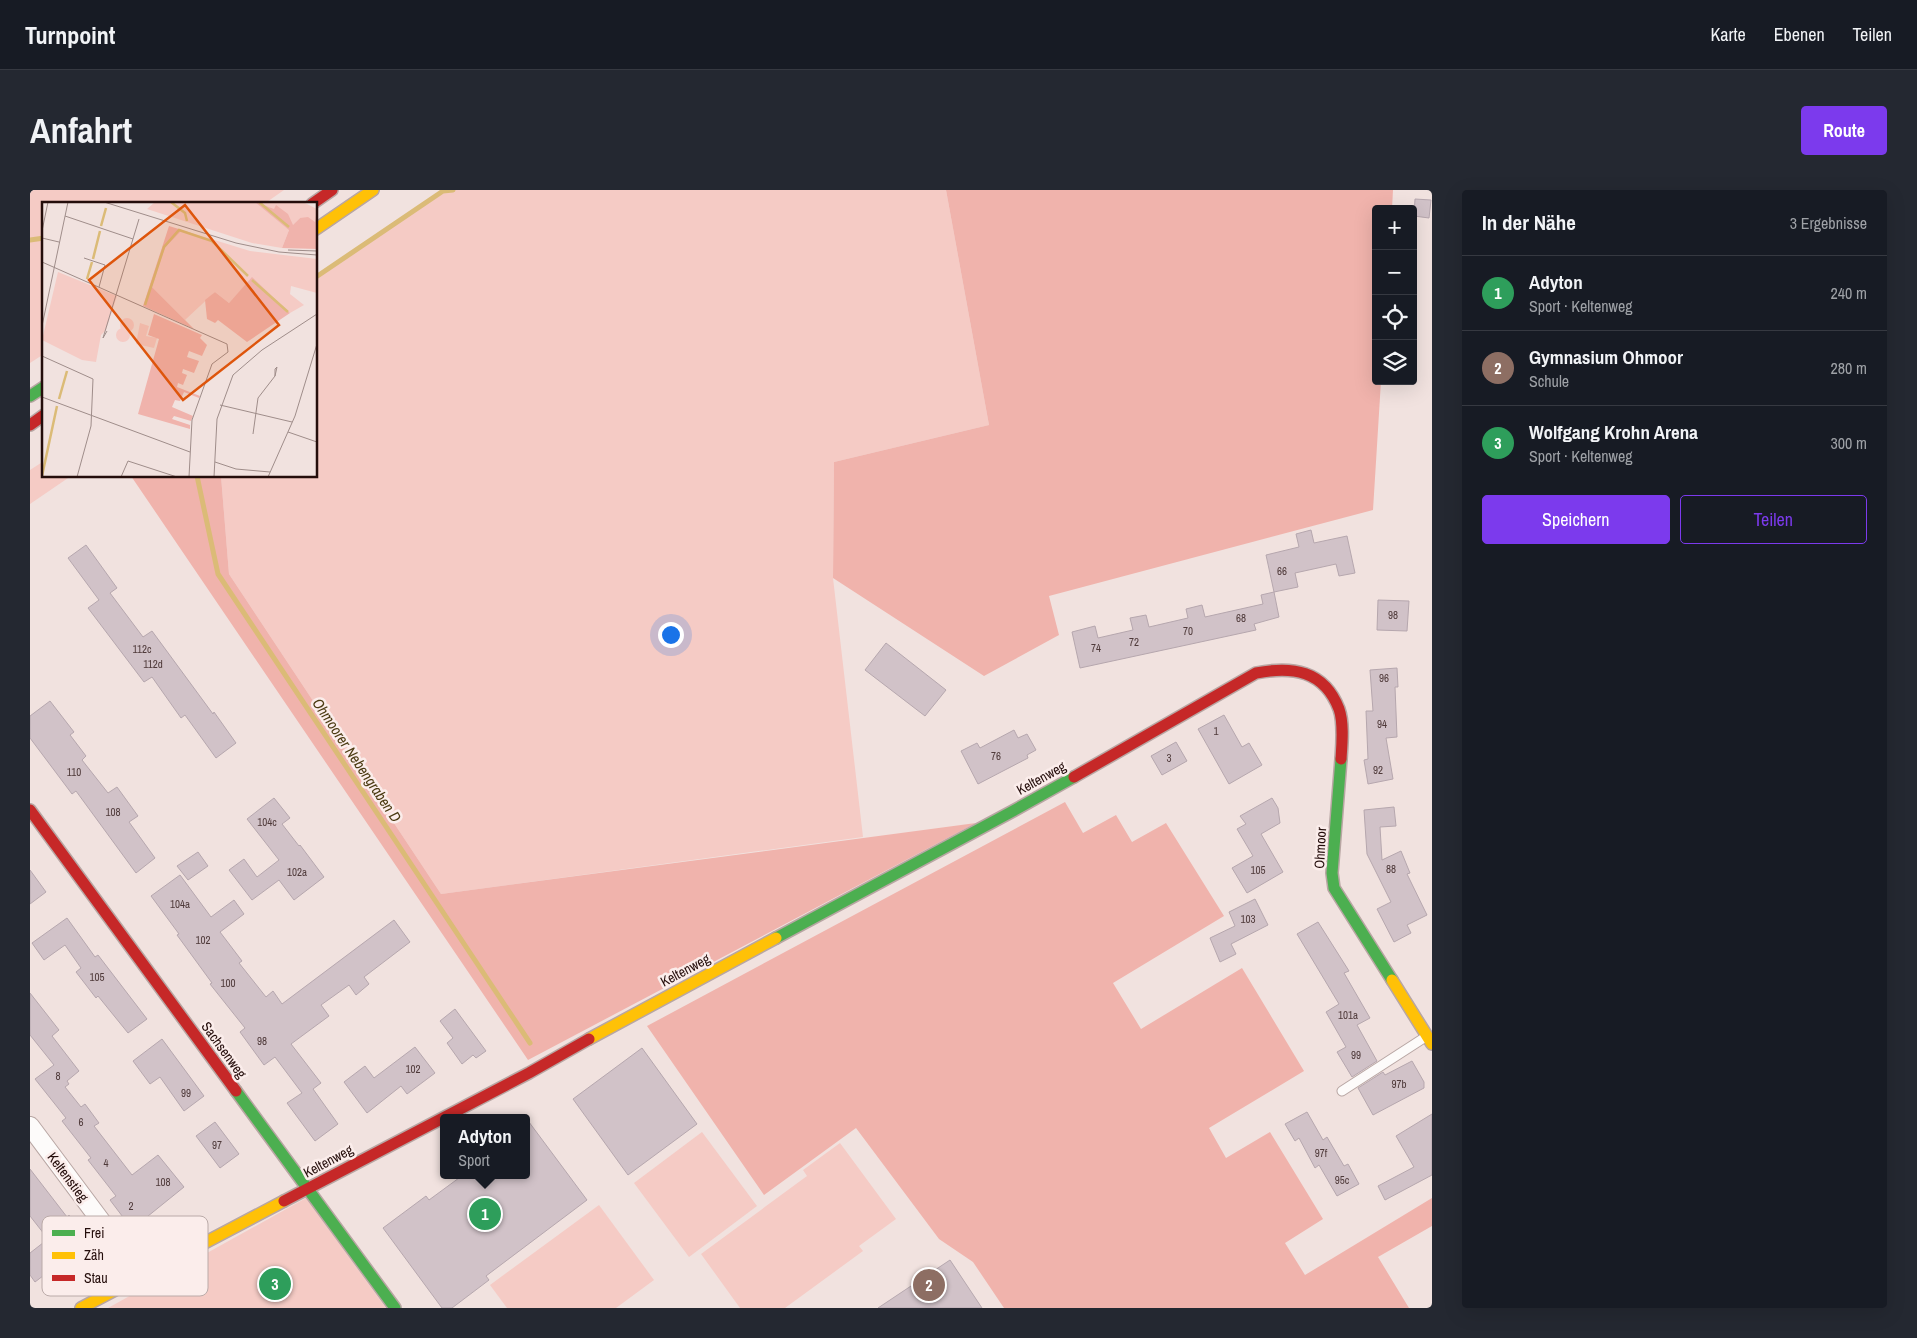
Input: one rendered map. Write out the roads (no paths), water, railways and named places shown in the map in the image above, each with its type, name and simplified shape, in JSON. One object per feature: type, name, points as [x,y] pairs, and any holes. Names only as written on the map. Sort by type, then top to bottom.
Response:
[{"type":"street","points":[[315,202],[332,190]]},
{"type":"street","points":[[318,228],[373,190]]},
{"type":"street","points":[[30,396],[42,388]]},
{"type":"street","points":[[30,425],[42,416]]},
{"type":"street","name":"Keltenweg","points":[[451,1114],[1014,811],[1256,673],[1278,669],[1304,673]]},
{"type":"street","name":"Ohmoor","points":[[1304,673],[1323,683],[1335,700],[1341,722],[1341,752],[1332,873],[1334,888],[1430,1040]]},
{"type":"street","name":"Sachsenweg","points":[[30,810],[395,1308]]},
{"type":"street","name":"Keltenweg","points":[[208,1241],[440,1120]]},
{"type":"street","name":"Keltenstieg","points":[[30,1126],[97,1216]]},
{"type":"street","name":"Keltenweg","points":[[80,1308],[103,1296]]},
{"type":"lane","points":[[1342,1092],[1430,1040]]},
{"type":"waterway","points":[[318,276],[443,191],[453,190]]},
{"type":"waterway","points":[[30,240],[42,238]]},
{"type":"waterway","name":"Ohmoorer Nebengraben D","points":[[197,478],[218,574],[530,1043]]},
{"type":"place","name":"Adyton","points":[[485,1214]]},
{"type":"place","name":"Wolfgang Krohn Arena","points":[[275,1284]]},
{"type":"place","name":"Gymnasium Ohmoor","points":[[929,1285]]}]
